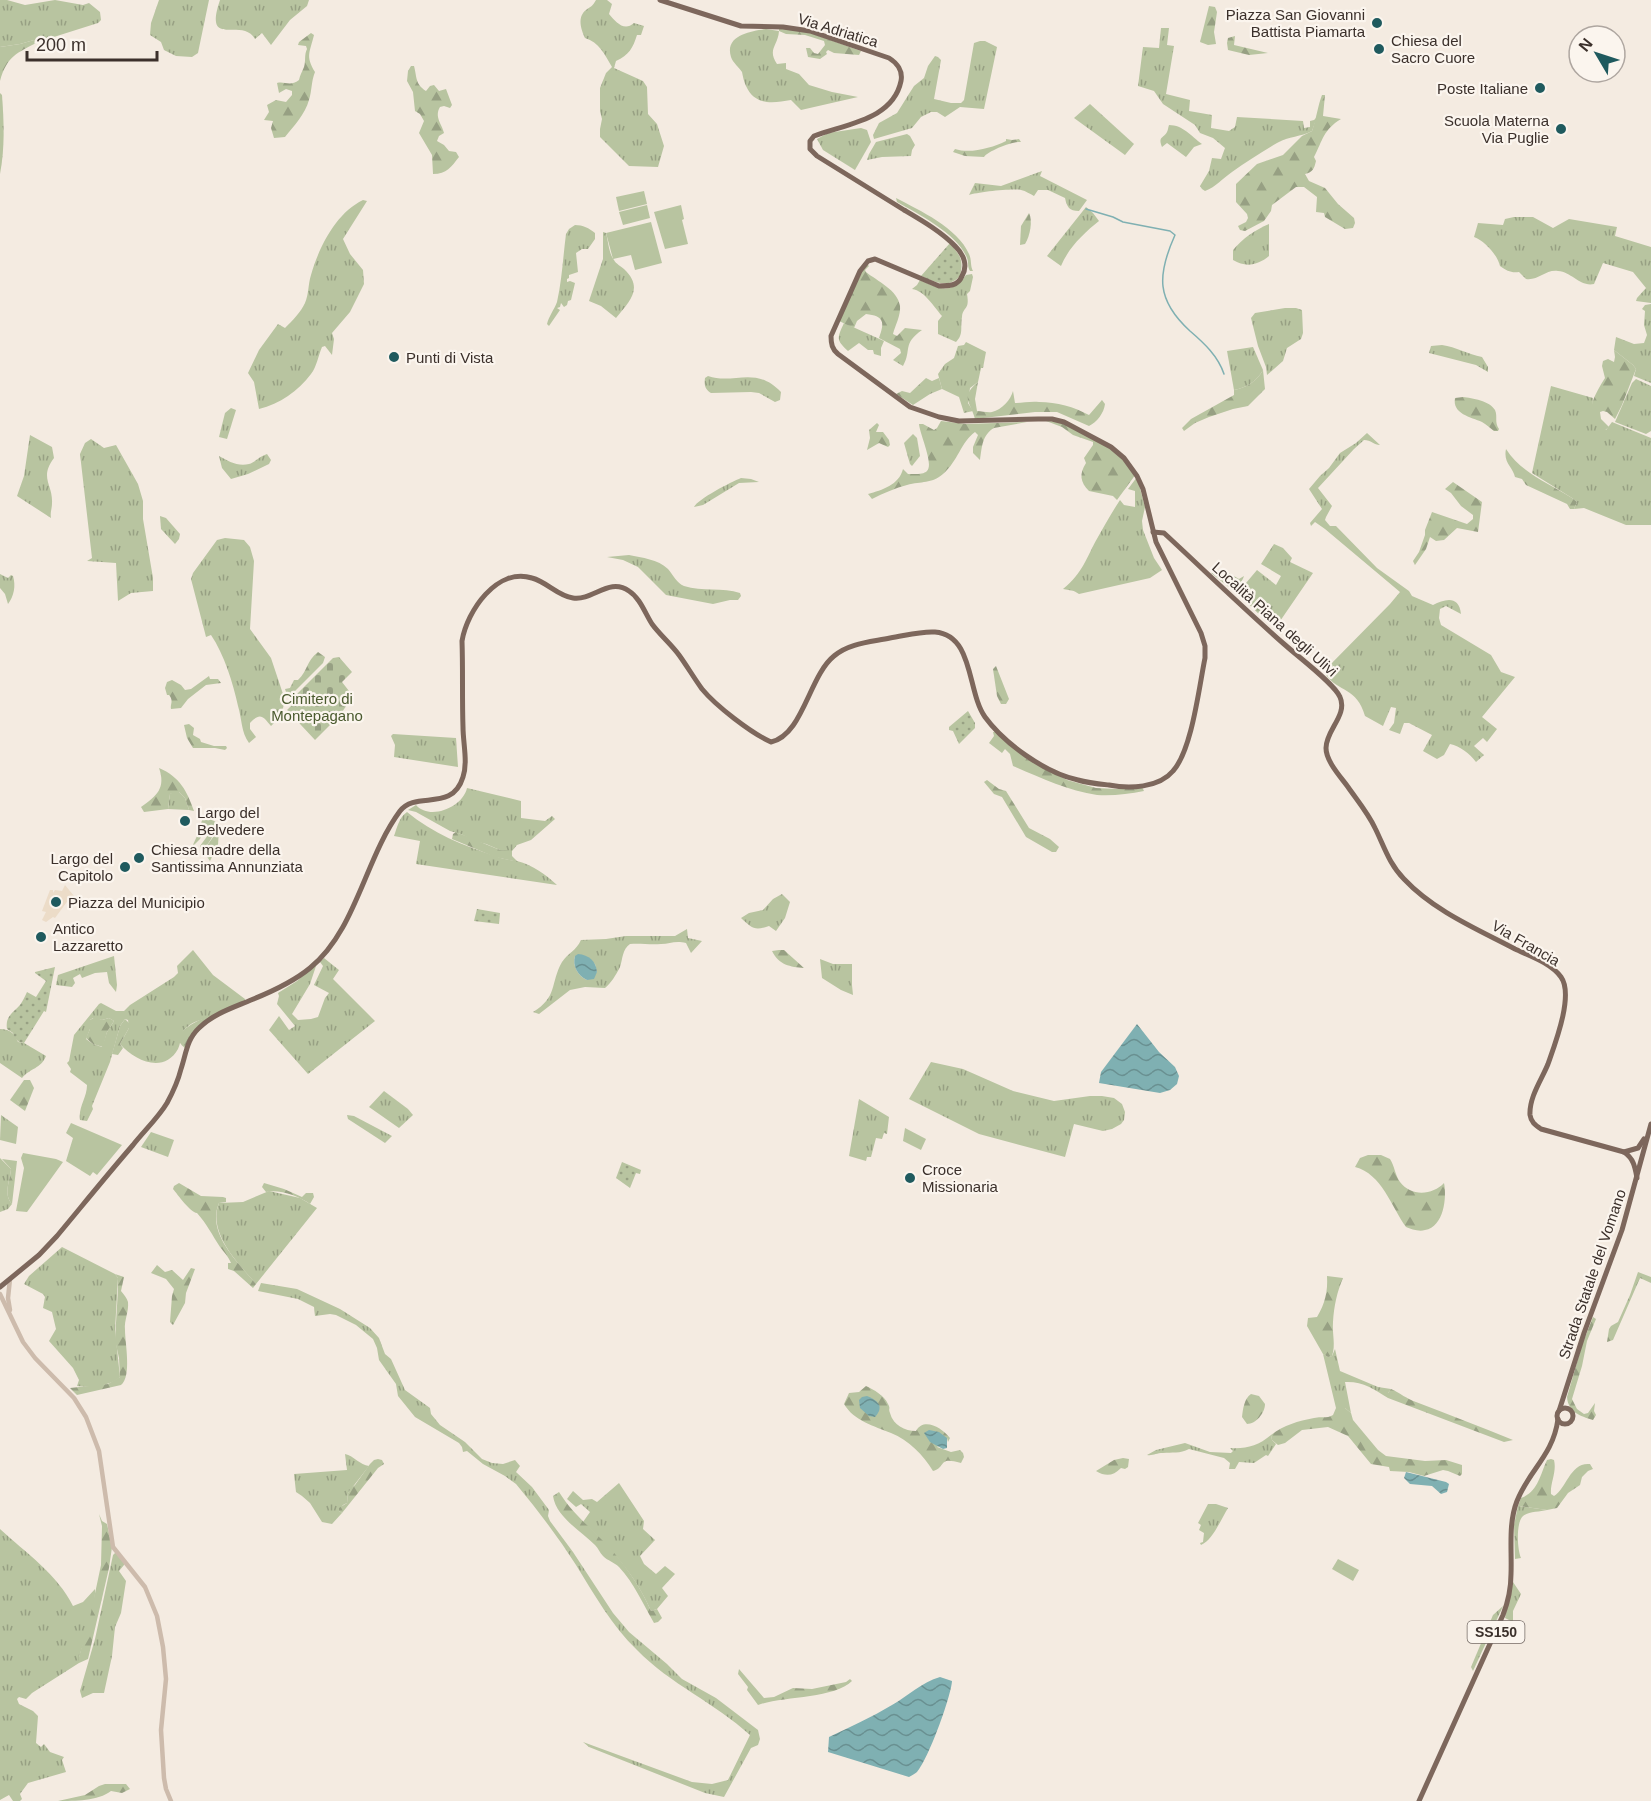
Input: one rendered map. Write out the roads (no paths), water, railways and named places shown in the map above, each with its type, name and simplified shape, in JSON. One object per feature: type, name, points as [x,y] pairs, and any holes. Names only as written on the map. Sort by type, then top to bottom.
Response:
[{"type":"main road","name":"Via Adriatica","points":[[660,0],[741,26],[780,27],[810,31],[887,57],[894,62],[900,70],[901,80],[889,104],[876,114],[813,136],[810,147],[816,156],[933,228],[956,246],[965,261],[965,268],[958,283],[939,286],[876,259],[868,261],[860,271],[831,336],[834,350],[910,407],[959,421],[1052,419],[1064,422],[1111,447],[1124,458],[1137,476],[1149,510],[1153,532]]},
{"type":"main road","name":"Località Piana degli Ulivi","points":[[1153,532],[1164,533],[1335,689],[1340,696],[1342,707],[1326,743]]},
{"type":"main road","points":[[0,1287],[57,1236],[161,1112],[177,1082],[187,1045],[199,1028],[223,1011],[275,989],[308,970],[317,962],[333,944],[357,898],[373,859],[401,810],[412,802],[444,799],[459,787],[464,775],[465,757],[462,717],[462,641],[473,612],[493,587],[512,577],[530,577],[574,598],[585,597],[608,587],[621,586],[634,595],[652,624],[678,654],[703,690],[750,730],[771,742],[781,738],[796,720],[824,666],[841,651],[858,644],[926,632],[944,634],[962,649],[974,692],[983,714],[1019,750],[1036,762],[1075,780],[1118,787],[1143,785],[1159,782],[1173,772],[1182,758],[1188,740],[1205,658],[1205,646],[1201,633],[1153,532]]},
{"type":"main road","name":"Via Francia","points":[[1326,743],[1326,751],[1336,772],[1374,826],[1386,856],[1404,880],[1425,898],[1450,914],[1547,965],[1562,978],[1566,995],[1561,1021],[1532,1101],[1530,1113],[1533,1123],[1540,1129],[1636,1157],[1642,1156]]},
{"type":"main road","points":[[1636,1179],[1634,1163],[1628,1153],[1641,1144],[1651,1125]]},
{"type":"main road","name":"Strada Statale del Vomano","points":[[1559,1411],[1584,1333],[1619,1242],[1651,1125]]},
{"type":"main road","points":[[1565,1397],[1565,1402],[1572,1415],[1572,1420],[1563,1424],[1558,1419],[1559,1411],[1565,1408],[1569,1410]]},
{"type":"main road","name":"SS150","points":[[1419,1801],[1503,1615],[1511,1584],[1514,1510],[1527,1481],[1550,1449],[1558,1419]]},
{"type":"main road","name":"SS150","points":[[1556,1431],[1563,1424]]},
{"type":"street","points":[[10,1279],[8,1298],[10,1316]]},
{"type":"street","points":[[0,1294],[23,1342],[35,1359],[74,1398],[86,1417],[99,1451],[113,1546],[145,1587],[157,1616],[166,1679],[161,1730],[164,1778],[171,1801]]},
{"type":"water","points":[[578,954],[589,957],[593,962],[597,972],[594,979],[587,980],[576,970],[574,960]]},
{"type":"water","points":[[1137,1024],[1159,1052],[1175,1067],[1179,1076],[1177,1084],[1170,1090],[1160,1093],[1099,1083],[1101,1072]]},
{"type":"water","points":[[867,1396],[874,1399],[880,1407],[875,1417],[869,1416],[860,1408],[859,1400]]},
{"type":"water","points":[[929,1430],[939,1432],[947,1438],[947,1448],[943,1449],[930,1442],[924,1433]]},
{"type":"water","points":[[1406,1472],[1446,1482],[1449,1484],[1447,1492],[1441,1494],[1432,1486],[1410,1484],[1404,1478]]},
{"type":"water","points":[[940,1677],[952,1681],[951,1689],[933,1742],[917,1772],[909,1777],[828,1752],[829,1737],[877,1714],[921,1686]]},
{"type":"waterway","points":[[1086,209],[1123,222],[1170,231],[1175,235],[1163,275],[1166,298],[1179,320],[1205,345],[1224,374]]},
{"type":"place","name":"Piazza San Giovanni Battista Piamarta","points":[[1377,23]]},
{"type":"place","name":"Chiesa del Sacro Cuore","points":[[1379,49]]},
{"type":"place","name":"Poste Italiane","points":[[1540,88]]},
{"type":"place","name":"Scuola Materna Via Puglie","points":[[1561,129]]},
{"type":"place","name":"Punti di Vista","points":[[394,357]]},
{"type":"place","name":"Largo del Belvedere","points":[[185,821]]},
{"type":"place","name":"Chiesa madre della Santissima Annunziata","points":[[139,858]]},
{"type":"place","name":"Largo del Capitolo","points":[[125,867]]},
{"type":"place","name":"Piazza del Municipio","points":[[56,902]]},
{"type":"place","name":"Antico Lazzaretto","points":[[41,937]]},
{"type":"place","name":"Croce Missionaria","points":[[910,1178]]},
{"type":"park label","name":"Cimitero di Montepagano","points":[[317,706]]}]
